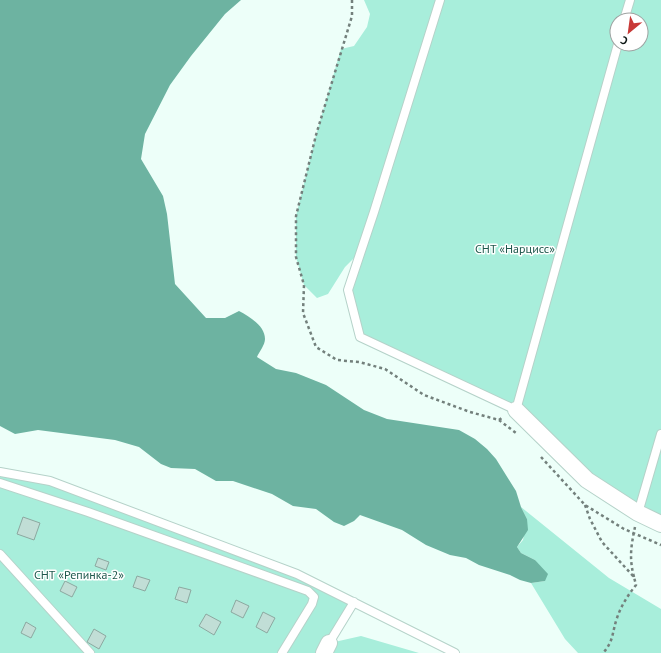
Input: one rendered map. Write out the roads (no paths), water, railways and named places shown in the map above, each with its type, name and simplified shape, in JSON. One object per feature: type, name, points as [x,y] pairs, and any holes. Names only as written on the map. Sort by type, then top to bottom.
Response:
[{"type":"street","points":[[516,410],[587,480],[638,513],[661,524]]},
{"type":"lane","points":[[440,0],[348,290],[360,337],[516,410],[616,52]]},
{"type":"lane","points":[[626,12],[630,0]]},
{"type":"lane","points":[[638,513],[661,434]]},
{"type":"lane","points":[[0,472],[50,481],[297,574],[455,653]]},
{"type":"lane","points":[[0,483],[88,512],[308,591],[314,597],[312,604],[282,653]]},
{"type":"lane","points":[[0,554],[90,653]]},
{"type":"lane","points":[[327,648],[354,602]]},
{"type":"park label","name":"СНТ «Нарцисс»","points":[[515,249]]},
{"type":"park label","name":"СНТ «Репинка-2»","points":[[79,575]]}]
